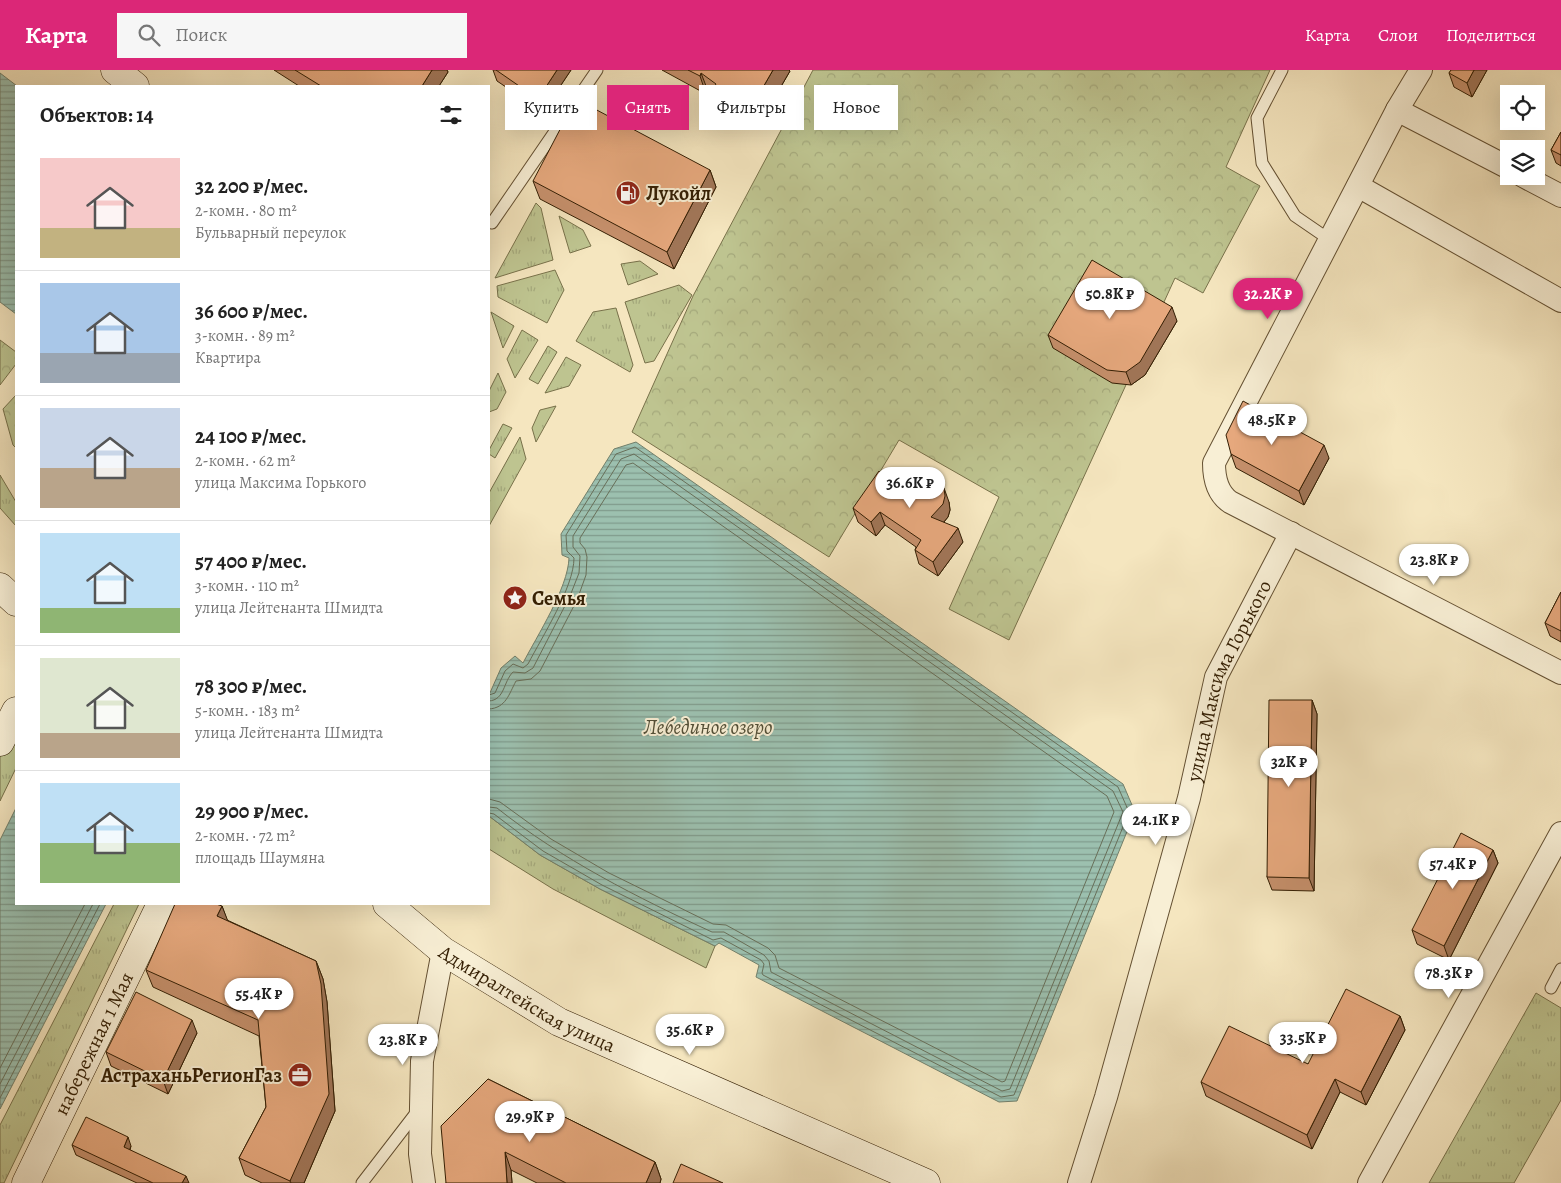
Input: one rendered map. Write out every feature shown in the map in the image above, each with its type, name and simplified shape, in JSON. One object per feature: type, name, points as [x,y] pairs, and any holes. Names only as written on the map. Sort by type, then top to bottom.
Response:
[{"type":"main road","points":[[115,70],[134,85]]},
{"type":"main road","points":[[0,587],[15,601]]},
{"type":"main road","points":[[0,742],[15,713]]},
{"type":"main road","name":"набережная 1 Мая","points":[[26,1183],[161,905]]},
{"type":"main road","name":"Адмиралтейская улица","points":[[388,905],[443,951],[559,1022],[926,1183]]},
{"type":"street","points":[[1421,70],[1397,110],[1214,464],[1216,481],[1223,497],[1561,673]]},
{"type":"street","points":[[1397,110],[1500,163]]},
{"type":"street","points":[[1541,185],[1561,196]]},
{"type":"street","points":[[1358,186],[1561,301]]},
{"type":"street","name":"улица Максима Горького","points":[[1079,1183],[1106,1097],[1188,798],[1216,677],[1291,533]]},
{"type":"street","points":[[1369,1183],[1561,833]]},
{"type":"street","points":[[424,1183],[420,1154],[422,1061],[443,951]]},
{"type":"lane","points":[[490,222],[492,223],[596,70]]},
{"type":"lane","points":[[1282,70],[1257,118],[1262,163],[1295,216],[1330,240]]},
{"type":"lane","points":[[1551,988],[1561,970]]},
{"type":"lane","points":[[362,1183],[421,1105]]},
{"type":"green space","points":[[813,70],[1270,70],[1226,167],[1260,186],[1203,293],[1175,278],[1009,640],[949,609],[999,497],[899,440],[829,557],[632,432],[693,296],[781,130],[804,130],[804,87]]},
{"type":"green space","points":[[536,203],[541,208],[553,260],[495,278]]},
{"type":"green space","points":[[559,216],[583,230],[591,246],[570,253]]},
{"type":"green space","points":[[640,261],[658,274],[628,285],[621,264]]},
{"type":"green space","points":[[555,270],[564,290],[547,323],[498,297],[497,286]]},
{"type":"green space","points":[[679,285],[692,295],[654,361],[645,363],[625,302]]},
{"type":"green space","points":[[616,308],[633,365],[630,372],[576,341],[593,312]]},
{"type":"green space","points":[[491,312],[514,326],[503,348]]},
{"type":"green space","points":[[522,330],[538,340],[515,378],[507,359]]},
{"type":"green space","points":[[0,340],[15,351],[15,365],[0,385]]},
{"type":"green space","points":[[548,346],[557,352],[538,384],[529,379]]},
{"type":"green space","points":[[566,357],[581,365],[569,386],[545,393]]},
{"type":"green space","points":[[498,373],[506,392],[497,409],[490,412],[490,389]]},
{"type":"green space","points":[[15,396],[15,447],[13,445],[3,409]]},
{"type":"green space","points":[[556,406],[536,442],[532,428],[540,410]]},
{"type":"green space","points":[[503,424],[512,428],[495,458],[490,455],[490,448]]},
{"type":"green space","points":[[520,437],[526,459],[490,524],[490,491]]},
{"type":"green space","points":[[0,475],[15,500],[15,525],[0,508]]},
{"type":"green space","points":[[12,733],[15,734],[15,770],[0,801],[0,756]]},
{"type":"green space","points":[[490,817],[540,855],[600,889],[715,946],[706,968],[553,889],[490,850]]},
{"type":"green space","points":[[113,905],[139,905],[4,1183],[0,1183],[0,1125]]},
{"type":"green space","points":[[1536,993],[1561,1008],[1561,1100],[1514,1183],[1429,1183]]},
{"type":"water","points":[[0,73],[16,85],[15,313],[0,302]]},
{"type":"water","name":"Лебединое озеро","points":[[636,442],[1123,784],[1135,812],[1017,1101],[999,1102],[756,977],[759,965],[719,943],[715,946],[600,889],[540,855],[490,817],[490,693],[501,668],[515,656],[523,663],[558,597],[569,558],[562,555],[561,534],[614,449]]},
{"type":"water","points":[[15,810],[15,905],[105,905],[0,1109],[0,840]]},
{"type":"building","points":[[295,70],[432,70],[423,85],[319,85]]},
{"type":"building","points":[[496,70],[557,70],[547,85],[518,85]]},
{"type":"building","points":[[688,70],[773,70],[764,85],[715,85],[701,73],[700,76]]},
{"type":"building","points":[[1451,70],[1474,70],[1467,83],[1449,73]]},
{"type":"building","name":"Лукойл","points":[[597,110],[607,115],[607,130],[635,130],[710,170],[667,252],[533,181],[560,130],[597,130]]},
{"type":"building","points":[[1561,132],[1561,155],[1551,150]]},
{"type":"building","points":[[1092,260],[1172,307],[1140,362],[1126,372],[1107,370],[1048,335]]},
{"type":"building","points":[[1243,401],[1324,445],[1299,491],[1231,454],[1226,435]]},
{"type":"building","points":[[879,471],[893,488],[904,474],[925,471],[933,475],[944,488],[943,504],[931,517],[958,528],[933,562],[915,550],[921,540],[880,512],[871,522],[853,508]]},
{"type":"building","points":[[1561,592],[1561,631],[1545,623]]},
{"type":"building","points":[[1269,700],[1312,700],[1309,878],[1267,877]]},
{"type":"building","points":[[1461,833],[1493,850],[1444,946],[1412,930]]},
{"type":"building","name":"АстраханьРегионГаз","points":[[175,905],[222,906],[217,916],[316,961],[321,984],[329,1094],[290,1181],[239,1158],[266,1107],[258,1020],[146,970]]},
{"type":"building","points":[[1346,989],[1400,1016],[1361,1092],[1335,1079],[1307,1135],[1201,1082],[1229,1026],[1308,1064]]},
{"type":"building","points":[[136,992],[192,1020],[163,1080],[106,1052]]},
{"type":"building","points":[[488,1079],[655,1162],[646,1183],[566,1183],[505,1152],[507,1183],[446,1183],[441,1126]]},
{"type":"building","points":[[86,1117],[128,1137],[124,1147],[186,1176],[182,1183],[153,1183],[72,1145]]},
{"type":"building","points":[[681,1164],[723,1183],[673,1183]]},
{"type":"place","name":"Лукойл","points":[[628,193]]},
{"type":"place","name":"Семья","points":[[515,598]]},
{"type":"place","name":"АстраханьРегионГаз","points":[[300,1075]]}]
